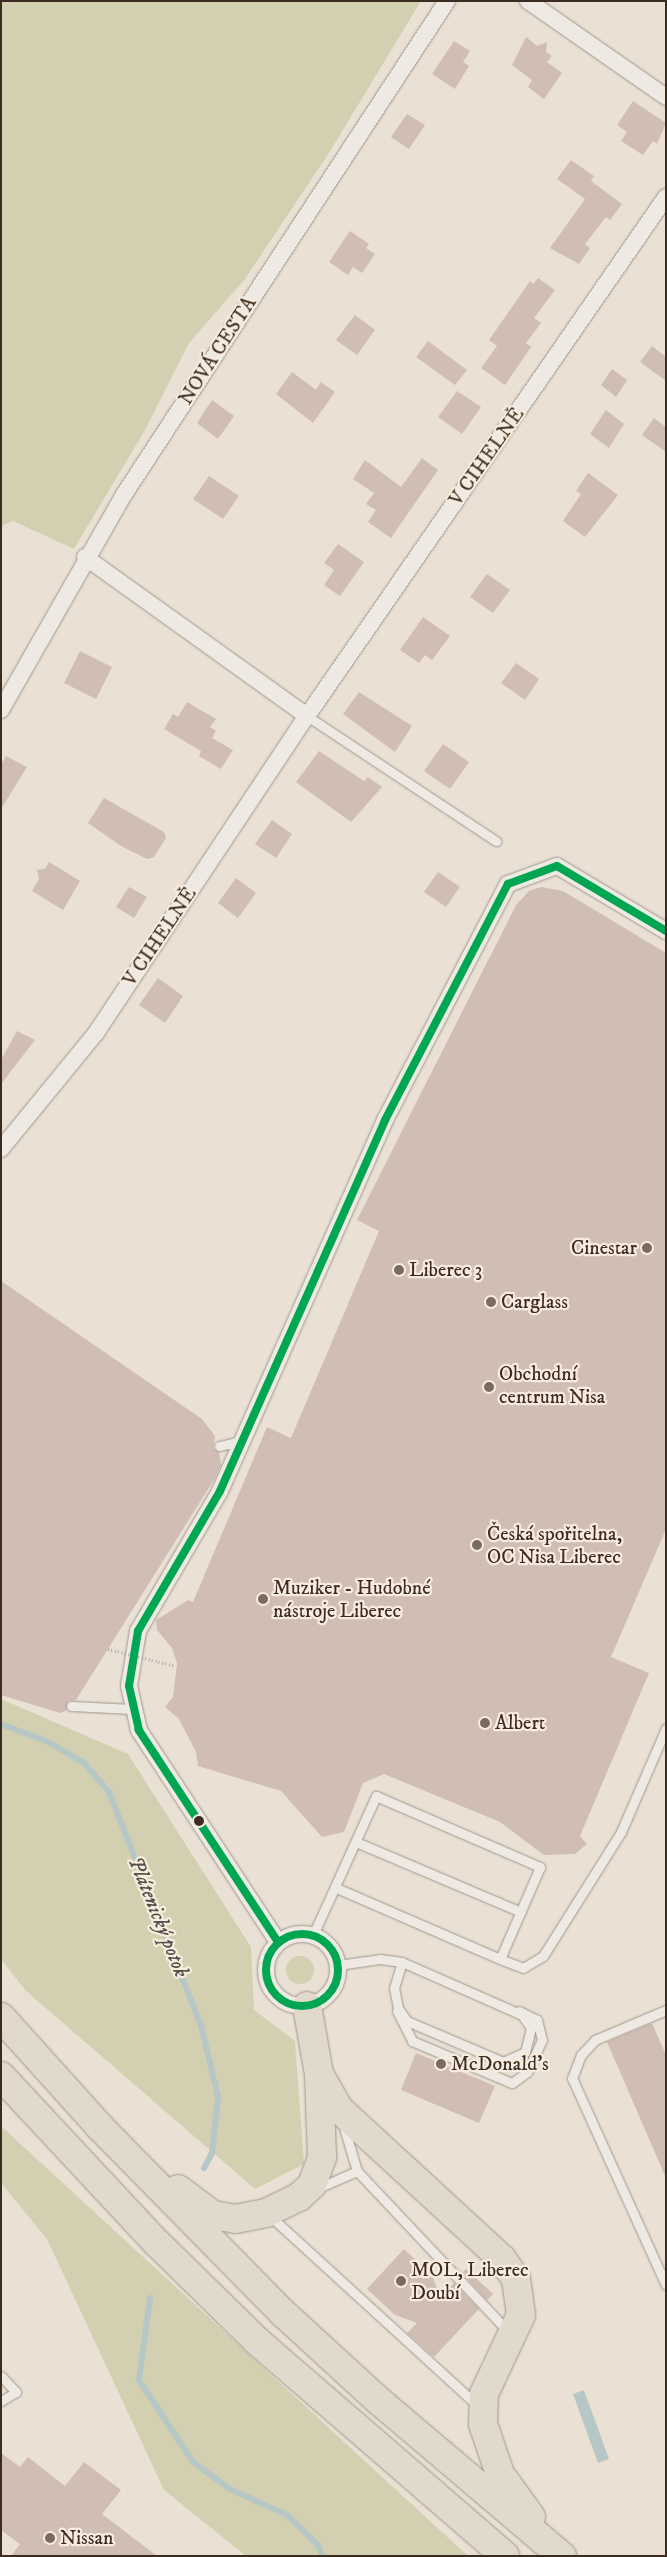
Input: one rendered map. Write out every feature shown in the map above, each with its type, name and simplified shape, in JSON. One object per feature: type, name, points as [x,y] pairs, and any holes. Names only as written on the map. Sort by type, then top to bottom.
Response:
[{"type":"highway","points":[[99,2126],[213,2215],[235,2219],[266,2213],[299,2197],[316,2177],[322,2157],[319,2074],[307,2006]]},
{"type":"highway","points":[[1,2017],[99,2126],[284,2314],[379,2401],[563,2556]]},
{"type":"highway","points":[[319,2074],[339,2110],[502,2259],[520,2291],[521,2315],[514,2336],[491,2375],[482,2409],[487,2439],[500,2474],[563,2556]]},
{"type":"highway","points":[[1,2076],[157,2243],[257,2341],[505,2556]]},
{"type":"street","name":"NOVÁ CESTA","points":[[1,710],[85,557],[447,1]]},
{"type":"street","points":[[528,1],[666,97]]},
{"type":"street","name":"V CIHELNĚ","points":[[1,1149],[96,1033],[307,716],[666,197]]},
{"type":"street","points":[[85,557],[307,716]]},
{"type":"street","points":[[278,1942],[139,1730],[132,1709],[130,1661],[138,1631],[220,1491],[240,1441],[385,1120],[508,884],[557,866],[666,930]]},
{"type":"street","points":[[295,1935],[313,1935],[330,1947],[338,1965],[338,1976],[328,1996],[307,2006],[285,2002],[269,1985],[267,1962],[278,1942],[295,1935]]},
{"type":"lane","points":[[307,716],[496,841]]},
{"type":"lane","points":[[219,1446],[240,1441]]},
{"type":"lane","points":[[71,1706],[132,1709]]},
{"type":"lane","points":[[337,1888],[523,1968],[543,1956],[621,1832],[666,1728]]},
{"type":"lane","points":[[313,1935],[337,1888],[376,1796],[540,1867],[500,1959]]},
{"type":"lane","points":[[356,1842],[521,1912]]},
{"type":"lane","points":[[338,1965],[380,1959],[402,1962],[512,2009],[532,2014],[542,2034],[541,2045],[527,2072],[512,2083],[412,2041],[400,2022],[394,1988],[402,1962]]},
{"type":"lane","points":[[396,2002],[407,2021],[503,2062],[525,2052],[531,2037],[528,2020],[512,2009]]},
{"type":"lane","points":[[666,2010],[595,2040],[581,2056],[572,2078],[666,2285]]},
{"type":"lane","points":[[339,2110],[357,2171],[514,2336]]},
{"type":"lane","points":[[299,2197],[357,2171]]},
{"type":"lane","points":[[266,2213],[482,2409]]},
{"type":"lane","points":[[1,2376],[16,2392],[1,2401]]},
{"type":"path","points":[[108,1649],[176,1666]]},
{"type":"shaded area","points":[[1,1],[421,1],[329,153],[245,279],[189,343],[144,432],[74,549],[13,521],[1,526]]},
{"type":"shaded area","points":[[1,1699],[128,1754],[251,1947],[254,2010],[295,2041],[304,2164],[255,2189],[25,1990],[1,1959]]},
{"type":"shaded area","points":[[300,1956],[310,1960],[314,1970],[310,1980],[300,1984],[290,1980],[286,1970],[290,1960]]},
{"type":"shaded area","points":[[1,2126],[468,2556],[246,2556],[164,2490],[47,2239],[1,2183]]},
{"type":"shaded area","points":[[584,2390],[609,2459],[598,2463],[573,2394]]},
{"type":"building","points":[[526,37],[537,46],[547,42],[546,52],[552,56],[547,62],[562,73],[544,99],[528,87],[532,80],[512,65]]},
{"type":"building","points":[[454,41],[470,51],[463,62],[469,66],[455,89],[432,74]]},
{"type":"building","points":[[633,101],[666,123],[657,144],[653,141],[643,155],[621,141],[627,132],[617,125]]},
{"type":"building","points":[[407,114],[425,125],[409,149],[391,137]]},
{"type":"building","points":[[571,160],[594,176],[591,181],[622,204],[610,220],[606,217],[585,244],[590,248],[579,264],[550,248],[585,199],[557,179]]},
{"type":"building","points":[[350,231],[369,244],[366,248],[375,254],[362,273],[353,267],[348,275],[329,262]]},
{"type":"building","points":[[538,278],[555,290],[534,318],[541,323],[526,343],[531,347],[505,385],[481,368],[497,346],[489,340],[530,281],[533,284]]},
{"type":"building","points":[[355,315],[375,330],[357,355],[336,340]]},
{"type":"building","points":[[428,341],[467,370],[455,385],[416,357]]},
{"type":"building","points":[[652,346],[666,357],[666,381],[640,362]]},
{"type":"building","points":[[612,369],[627,380],[616,397],[601,385]]},
{"type":"building","points":[[292,372],[316,390],[321,382],[335,392],[313,423],[276,394]]},
{"type":"building","points":[[457,391],[481,407],[462,434],[438,417]]},
{"type":"building","points":[[212,400],[234,416],[218,439],[197,423]]},
{"type":"building","points":[[606,410],[624,424],[609,448],[590,434]]},
{"type":"building","points":[[654,418],[666,427],[666,452],[642,435]]},
{"type":"building","points":[[422,458],[438,470],[391,538],[368,522],[376,510],[366,504],[374,493],[353,479],[365,460],[401,487]]},
{"type":"building","points":[[588,473],[618,495],[585,537],[563,521],[581,494],[576,491]]},
{"type":"building","points":[[209,476],[239,496],[223,519],[193,499]]},
{"type":"building","points":[[338,544],[364,562],[340,596],[324,585],[334,570],[324,563]]},
{"type":"building","points":[[487,574],[510,590],[493,613],[470,597]]},
{"type":"building","points":[[423,617],[450,636],[432,660],[425,655],[419,663],[400,650]]},
{"type":"building","points":[[80,651],[112,667],[96,699],[64,683]]},
{"type":"building","points":[[516,663],[539,679],[525,700],[501,683]]},
{"type":"building","points":[[359,692],[412,726],[395,752],[343,714]]},
{"type":"building","points":[[187,702],[216,719],[210,727],[216,731],[212,738],[233,750],[221,769],[199,756],[201,751],[164,729],[173,714],[178,717]]},
{"type":"building","points":[[443,744],[469,762],[450,789],[424,771]]},
{"type":"building","points":[[319,751],[364,781],[368,777],[382,787],[351,822],[296,782]]},
{"type":"building","points":[[6,756],[27,767],[1,809],[1,765]]},
{"type":"building","points":[[104,798],[164,832],[166,838],[154,857],[147,859],[121,846],[88,823]]},
{"type":"building","points":[[272,820],[292,834],[276,858],[255,844]]},
{"type":"building","points":[[49,862],[80,881],[63,910],[32,891],[39,879],[37,870],[45,869]]},
{"type":"building","points":[[438,872],[460,887],[446,907],[424,892]]},
{"type":"building","points":[[236,878],[256,893],[238,918],[218,903]]},
{"type":"building","points":[[129,887],[147,897],[134,918],[116,907]]},
{"type":"building","name":"Obchodní centrum Nisa","points":[[541,887],[563,891],[666,953],[666,1529],[611,1657],[649,1673],[580,1836],[587,1844],[575,1854],[544,1855],[500,1822],[384,1774],[363,1783],[344,1832],[322,1837],[281,1791],[198,1766],[196,1752],[179,1719],[165,1707],[173,1697],[177,1663],[172,1648],[157,1630],[156,1620],[188,1600],[193,1602],[267,1427],[291,1438],[379,1231],[357,1220],[516,905],[529,891]]},
{"type":"building","points":[[158,978],[183,996],[165,1023],[139,1005]]},
{"type":"building","points":[[17,1031],[35,1040],[1,1084],[1,1060]]},
{"type":"building","points":[[1,1281],[202,1419],[215,1436],[213,1448],[219,1452],[221,1465],[215,1478],[76,1700],[68,1701],[67,1710],[60,1713],[1,1695]]},
{"type":"building","points":[[652,2023],[666,2055],[666,2178],[607,2042]]},
{"type":"building","points":[[416,2053],[495,2086],[479,2123],[401,2090]]},
{"type":"building","points":[[404,2249],[432,2275],[440,2297],[454,2283],[479,2309],[434,2357],[407,2333],[417,2323],[395,2315],[367,2289]]},
{"type":"building","points":[[466,2269],[493,2294],[487,2300],[462,2273]]},
{"type":"building","points":[[1,2453],[20,2467],[28,2457],[65,2486],[84,2462],[121,2490],[102,2514],[157,2556],[11,2556],[20,2544],[1,2530]]},
{"type":"waterway","name":"Plátenický potok","points":[[1,1724],[46,1741],[83,1762],[109,1792],[201,2025],[218,2097],[212,2153],[204,2168]]},
{"type":"waterway","name":"Plátenický potok","points":[[150,2298],[139,2380],[193,2462],[230,2489],[287,2515],[318,2545],[322,2556]]},
{"type":"transit line","points":[[278,1942],[139,1730],[129,1686],[138,1631],[220,1491],[385,1120],[508,884],[557,866],[666,931]]},
{"type":"transit line","points":[[302,1934],[316,1937],[328,1944],[335,1956],[338,1970],[335,1984],[328,1996],[316,2003],[302,2006],[288,2003],[276,1996],[269,1984],[266,1970],[269,1956],[276,1944],[288,1937],[302,1934]]},
{"type":"place","name":"Cinestar","points":[[647,1248]]},
{"type":"place","name":"Liberec 3","points":[[399,1270]]},
{"type":"place","name":"Carglass","points":[[491,1302]]},
{"type":"place","name":"Obchodní centrum Nisa","points":[[489,1387]]},
{"type":"place","name":"Česká spořitelna, OC Nisa Liberec","points":[[477,1545]]},
{"type":"place","name":"Muziker - Hudobné nástroje Liberec","points":[[263,1599]]},
{"type":"place","name":"Albert","points":[[485,1723]]},
{"type":"place","name":"McDonald's","points":[[441,2064]]},
{"type":"place","name":"MOL, Liberec Doubí","points":[[401,2281]]},
{"type":"place","name":"Nissan","points":[[50,2538]]}]
